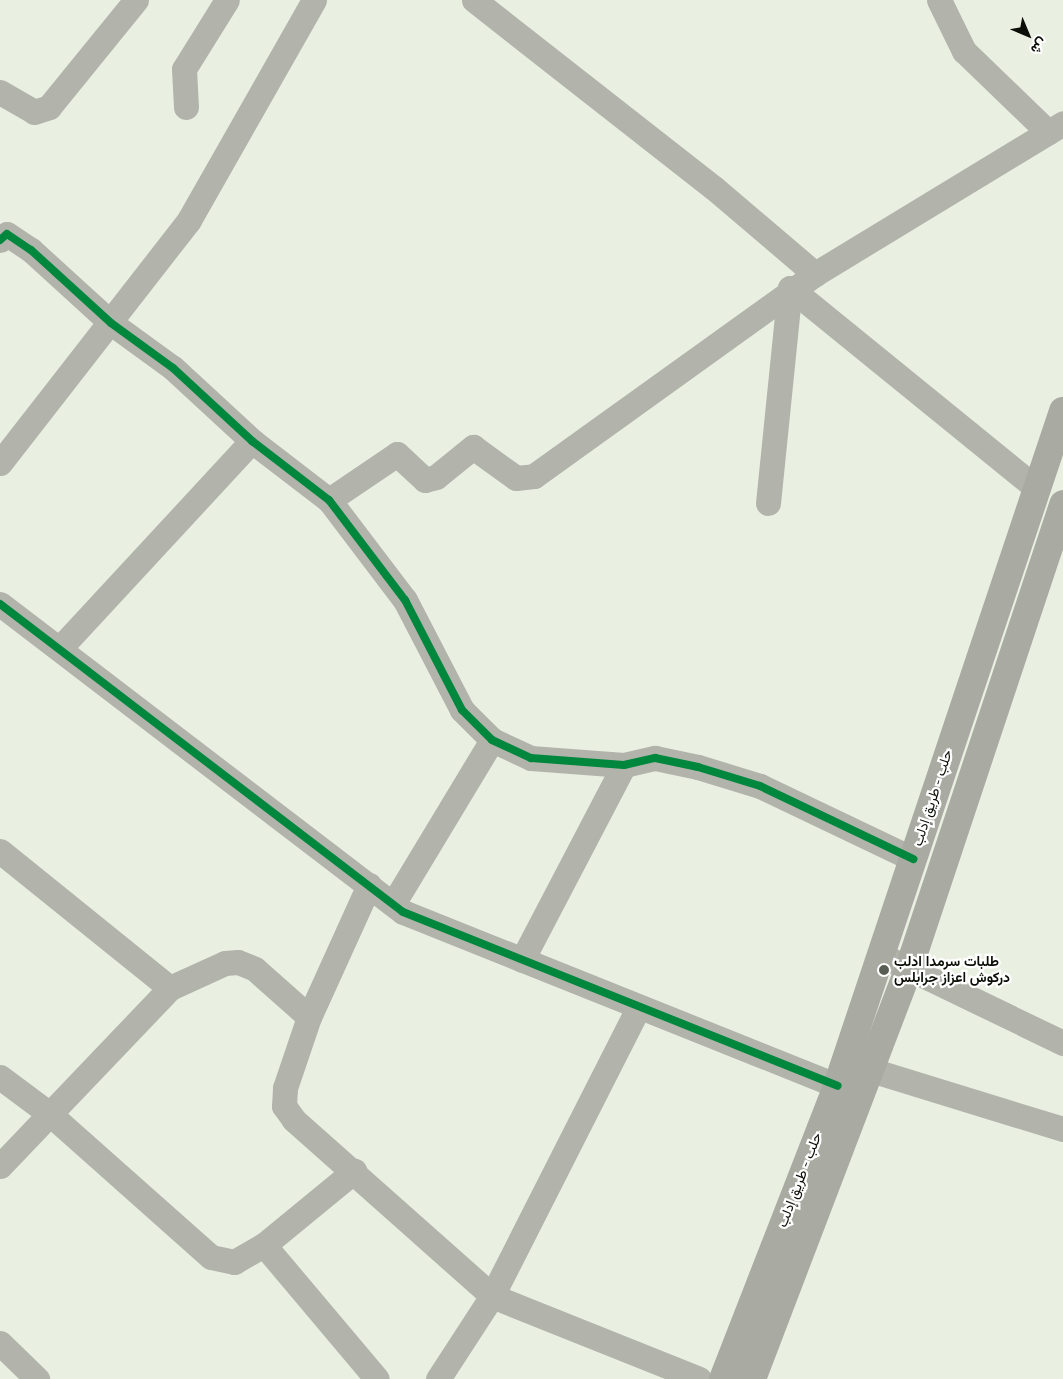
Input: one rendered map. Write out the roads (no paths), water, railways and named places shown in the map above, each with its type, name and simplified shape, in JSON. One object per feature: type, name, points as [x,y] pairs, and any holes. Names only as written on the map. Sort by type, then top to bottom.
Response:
[{"type":"main road","name":"حلب - طريق إدلب","points":[[723,1379],[837,1086],[1035,487],[1063,411]]},
{"type":"main road","name":"حلب - طريق إدلب","points":[[752,1379],[909,968],[1063,506]]},
{"type":"street","points":[[0,92],[34,112],[49,107],[136,0]]},
{"type":"street","points":[[186,107],[184,68],[228,0]]},
{"type":"street","points":[[0,463],[111,323],[189,220],[314,0]]},
{"type":"street","points":[[474,0],[714,188],[815,274]]},
{"type":"street","points":[[329,500],[397,454],[425,480],[436,477],[473,447],[516,478],[534,476],[790,288],[1055,127],[964,51],[939,0]]},
{"type":"street","points":[[0,240],[7,234],[32,250],[111,323],[173,368],[252,441],[329,500],[404,600],[462,710],[492,740],[531,758],[624,765],[655,758],[760,786],[912,858]]},
{"type":"street","points":[[790,288],[1035,487]]},
{"type":"street","points":[[768,503],[790,288]]},
{"type":"street","points":[[61,647],[252,441]]},
{"type":"street","points":[[0,604],[61,647],[393,904],[638,1008],[837,1086]]},
{"type":"street","points":[[393,904],[492,740]]},
{"type":"street","points":[[522,960],[624,765]]},
{"type":"street","points":[[0,851],[170,988]]},
{"type":"street","points":[[369,886],[309,1017],[285,1088],[284,1106],[294,1120],[354,1171],[492,1296],[700,1379]]},
{"type":"street","points":[[881,955],[1063,1044]]},
{"type":"street","points":[[0,1166],[51,1115],[170,988],[225,963],[238,962],[255,968],[309,1017]]},
{"type":"street","points":[[438,1379],[492,1296],[638,1008]]},
{"type":"street","points":[[870,1070],[1063,1129]]},
{"type":"street","points":[[0,1077],[51,1115],[211,1257],[234,1262],[264,1245],[354,1171]]},
{"type":"street","points":[[264,1245],[377,1379]]},
{"type":"street","points":[[0,1343],[37,1379]]},
{"type":"place","name":"طلبات سرمدا ادلب دركوش اعزاز جرابلس","points":[[884,970]]}]
